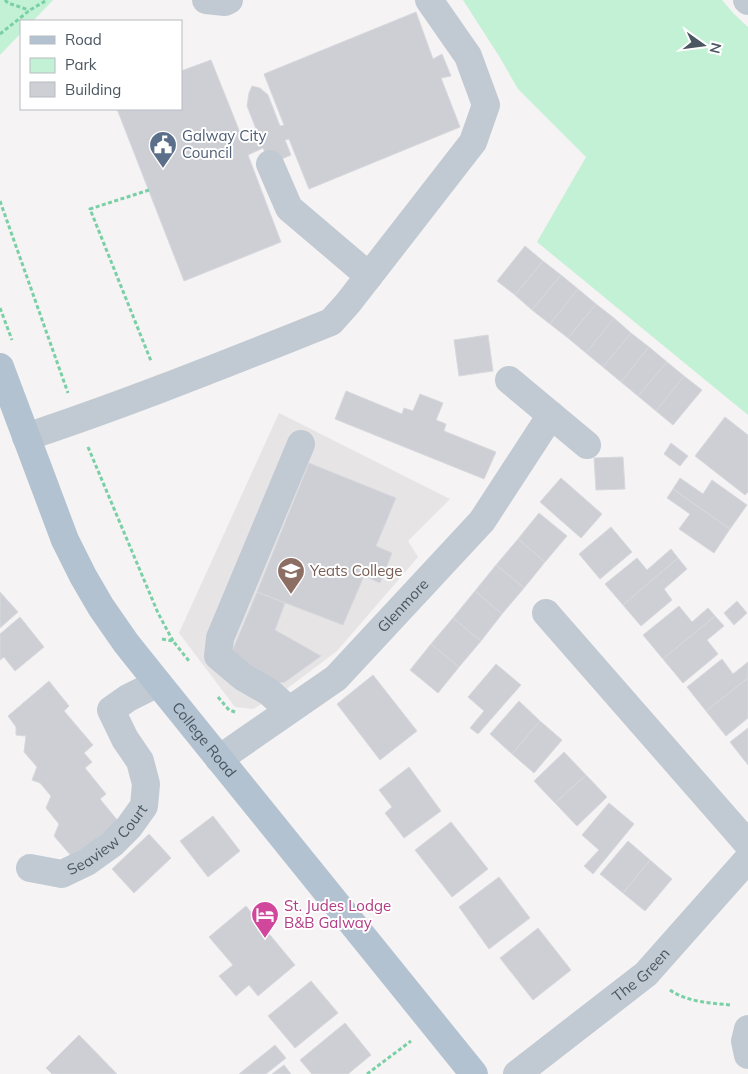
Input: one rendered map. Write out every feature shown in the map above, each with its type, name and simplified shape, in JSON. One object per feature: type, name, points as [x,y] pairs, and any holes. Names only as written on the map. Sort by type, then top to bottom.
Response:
[{"type":"main road","name":"College Road","points":[[0,367],[65,540],[83,576],[126,643],[474,1074]]},
{"type":"street","points":[[206,0],[225,2],[229,0]]},
{"type":"street","points":[[26,437],[104,410],[331,322],[369,276],[472,142],[486,105],[468,56],[429,0]]},
{"type":"street","points":[[270,164],[289,208],[369,276]]},
{"type":"street","points":[[509,380],[587,445]]},
{"type":"street","name":"Glenmore","points":[[219,759],[336,678],[482,521],[551,415]]},
{"type":"street","points":[[290,710],[269,692],[242,677],[218,656],[220,638],[301,444]]},
{"type":"street","points":[[546,613],[748,844]]},
{"type":"street","name":"Seaview Court","points":[[30,868],[62,874],[88,862],[129,828],[144,806],[146,784],[140,761],[125,739],[111,710],[128,698],[158,683]]},
{"type":"street","name":"The Green","points":[[517,1074],[646,974],[748,859]]},
{"type":"street","points":[[748,1029],[744,1041],[748,1055]]},
{"type":"path","points":[[5,0],[8,3],[30,10]]},
{"type":"path","points":[[0,34],[30,10],[47,0]]},
{"type":"path","points":[[149,190],[90,209],[151,362]]},
{"type":"path","points":[[0,201],[68,394]]},
{"type":"path","points":[[87,445],[158,613],[172,641],[191,664]]},
{"type":"path","points":[[155,639],[172,641]]},
{"type":"path","points":[[216,695],[229,710],[242,714]]},
{"type":"path","points":[[646,974],[677,995],[704,1002],[736,1005]]},
{"type":"path","points":[[367,1074],[433,1024]]},
{"type":"shaded area","name":"Yeats College","points":[[279,413],[450,499],[408,541],[418,557],[337,651],[284,691],[253,709],[235,707],[179,633]]},
{"type":"green space","points":[[0,0],[53,0],[34,20],[20,20],[20,34],[0,55]]},
{"type":"green space","points":[[463,0],[722,0],[748,27],[748,415],[537,242],[586,157],[518,89]]},
{"type":"building","points":[[416,12],[433,59],[442,54],[451,76],[441,78],[460,127],[309,189],[289,139],[285,140],[291,155],[270,164],[263,148],[248,155],[281,242],[184,281],[117,110],[182,110],[182,71],[211,60],[243,140],[258,134],[247,106],[252,86],[260,88],[268,95],[280,126],[284,125],[264,74]]},
{"type":"building","points":[[525,246],[543,261],[515,295],[497,281]]},
{"type":"building","points":[[543,261],[561,275],[532,310],[515,295]]},
{"type":"building","points":[[561,275],[578,289],[550,324],[532,310]]},
{"type":"building","points":[[578,289],[596,304],[568,338],[550,324]]},
{"type":"building","points":[[596,304],[614,318],[586,353],[568,338]]},
{"type":"building","points":[[614,318],[631,333],[603,367],[586,353]]},
{"type":"building","points":[[631,333],[649,347],[621,382],[603,367]]},
{"type":"building","points":[[488,335],[493,371],[459,376],[454,340]]},
{"type":"building","points":[[649,347],[667,362],[638,396],[621,382]]},
{"type":"building","points":[[667,362],[684,376],[656,411],[638,396]]},
{"type":"building","points":[[684,376],[702,390],[673,425],[656,411]]},
{"type":"building","points":[[346,391],[402,414],[404,408],[413,411],[420,394],[443,403],[436,420],[446,424],[444,431],[496,452],[484,479],[335,419]]},
{"type":"building","points":[[725,417],[748,435],[748,492],[745,495],[695,456]]},
{"type":"building","points":[[671,443],[688,456],[680,466],[664,454]]},
{"type":"building","points":[[623,457],[625,489],[596,490],[594,458]]},
{"type":"building","points":[[309,463],[396,498],[376,546],[392,553],[380,583],[364,576],[343,625],[257,592]]},
{"type":"building","points":[[561,478],[602,514],[581,538],[540,502]]},
{"type":"building","points":[[680,478],[703,494],[712,480],[747,505],[730,529],[673,489]]},
{"type":"building","points":[[673,489],[730,529],[714,553],[679,529],[690,514],[667,498]]},
{"type":"building","points":[[539,513],[567,536],[545,562],[518,539]]},
{"type":"building","points":[[611,527],[632,552],[600,579],[579,554]]},
{"type":"building","points":[[518,539],[545,562],[524,588],[496,565]]},
{"type":"building","points":[[671,549],[678,558],[623,605],[605,584],[637,558],[647,570]]},
{"type":"building","points":[[678,558],[687,569],[664,589],[672,600],[641,626],[623,605]]},
{"type":"building","points":[[496,565],[524,588],[502,614],[475,591]]},
{"type":"building","points":[[475,591],[502,614],[481,641],[453,618]]},
{"type":"building","points":[[0,592],[18,612],[0,628]]},
{"type":"building","points":[[257,592],[285,603],[275,630],[321,656],[285,682],[278,683],[228,661]]},
{"type":"building","points":[[737,601],[747,613],[734,625],[724,613]]},
{"type":"building","points":[[679,606],[692,622],[708,608],[715,616],[663,659],[643,635]]},
{"type":"building","points":[[715,616],[724,626],[707,640],[718,654],[683,683],[663,659]]},
{"type":"building","points":[[20,617],[44,647],[15,671],[4,657],[0,660],[0,634]]},
{"type":"building","points":[[453,618],[481,641],[459,667],[431,644]]},
{"type":"building","points":[[431,644],[459,667],[438,693],[410,670]]},
{"type":"building","points":[[722,659],[733,674],[748,662],[748,678],[706,711],[687,687]]},
{"type":"building","points":[[496,664],[521,685],[478,734],[470,728],[484,711],[468,697]]},
{"type":"building","points":[[373,675],[417,731],[380,760],[337,704]]},
{"type":"building","points":[[748,678],[748,718],[726,736],[706,711]]},
{"type":"building","points":[[49,681],[69,706],[64,711],[93,745],[84,753],[92,762],[85,768],[106,794],[100,799],[118,821],[73,858],[54,836],[59,824],[46,808],[51,796],[40,783],[32,780],[37,767],[24,752],[26,736],[16,735],[16,727],[8,716]]},
{"type":"building","points":[[519,701],[540,721],[512,754],[490,734]]},
{"type":"building","points":[[540,721],[562,740],[534,773],[512,754]]},
{"type":"building","points":[[748,728],[748,765],[730,742]]},
{"type":"building","points":[[564,752],[586,775],[555,803],[534,781]]},
{"type":"building","points":[[409,767],[441,811],[404,838],[385,813],[392,807],[379,790]]},
{"type":"building","points":[[586,775],[607,797],[577,826],[555,803]]},
{"type":"building","points":[[609,803],[634,824],[593,874],[584,866],[599,850],[582,835]]},
{"type":"building","points":[[213,816],[240,851],[208,877],[180,841]]},
{"type":"building","points":[[451,822],[488,869],[452,897],[415,850]]},
{"type":"building","points":[[149,834],[171,858],[134,893],[112,869]]},
{"type":"building","points":[[628,841],[650,860],[623,893],[600,874]]},
{"type":"building","points":[[650,860],[672,879],[645,911],[623,893]]},
{"type":"building","points":[[499,877],[530,918],[489,949],[459,907]]},
{"type":"building","points":[[246,906],[295,965],[258,996],[249,985],[236,996],[219,976],[233,965],[209,937]]},
{"type":"building","points":[[538,928],[571,970],[533,1000],[500,958]]},
{"type":"building","points":[[311,981],[338,1013],[295,1048],[268,1016]]},
{"type":"building","points":[[345,1023],[371,1055],[348,1074],[312,1074],[300,1060]]},
{"type":"building","points":[[79,1035],[117,1074],[52,1074],[46,1068]]},
{"type":"building","points":[[275,1045],[286,1058],[266,1074],[239,1074]]},
{"type":"building","points":[[284,1065],[291,1074],[272,1074]]},
{"type":"place","name":"Galway City Council","points":[[163,169]]},
{"type":"place","name":"Yeats College","points":[[291,595]]},
{"type":"place","name":"St. Judes Lodge B&B Galway","points":[[265,939]]}]
